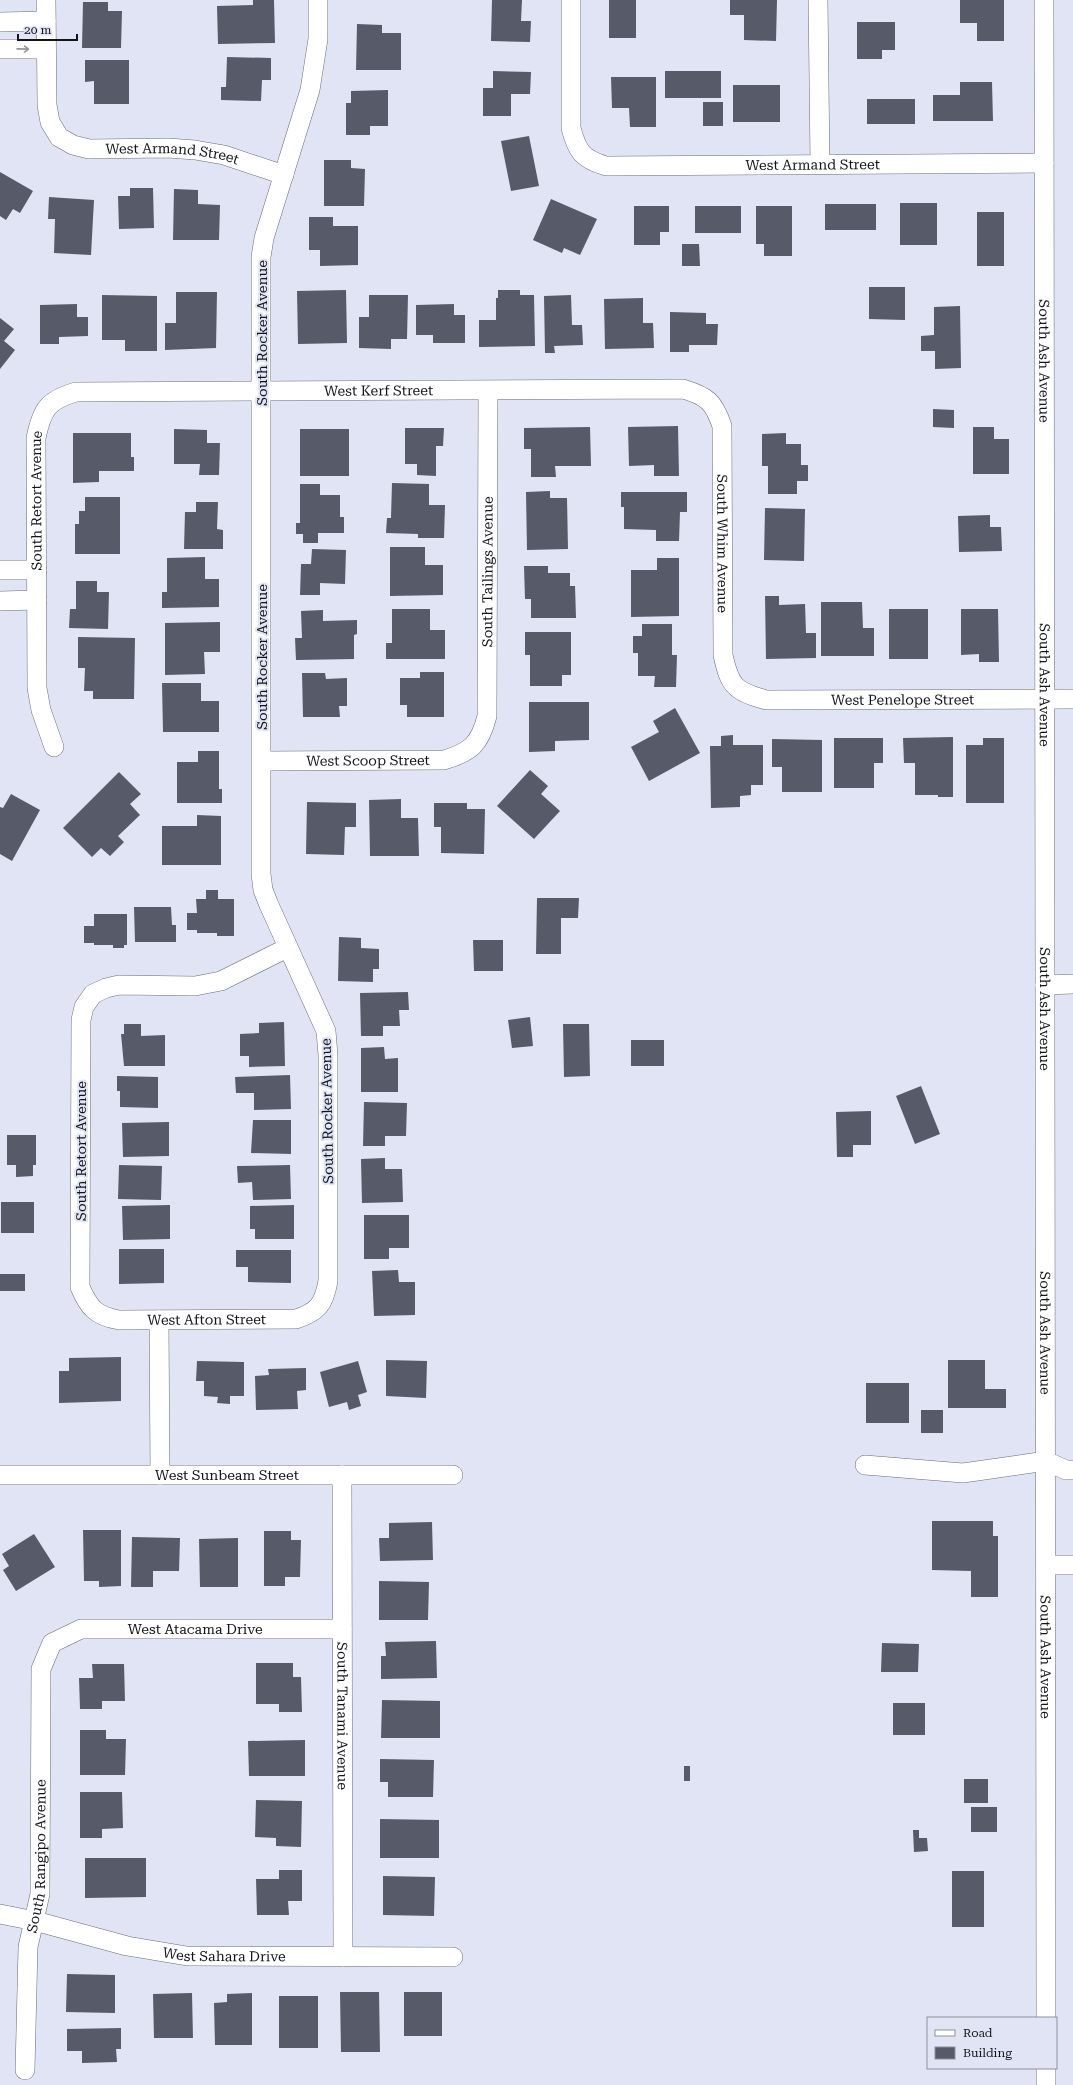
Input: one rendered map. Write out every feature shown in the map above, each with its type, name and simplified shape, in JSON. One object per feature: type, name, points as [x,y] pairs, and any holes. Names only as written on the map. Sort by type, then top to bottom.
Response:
[{"type":"street","points":[[0,49],[46,49],[46,0]]},
{"type":"street","name":"South Rocker Avenue","points":[[318,0],[318,39],[310,90],[264,238],[261,258],[261,874],[263,890],[287,948],[326,1031],[328,1055],[328,1281],[326,1294],[320,1306]]},
{"type":"street","name":"West Armand Street","points":[[571,0],[571,128],[575,142],[582,155],[594,162],[606,166],[1044,163]]},
{"type":"street","points":[[818,0],[820,164]]},
{"type":"street","name":"South Ash Avenue","points":[[1044,0],[1046,2017]]},
{"type":"street","points":[[0,22],[46,21]]},
{"type":"street","name":"West Armand Street","points":[[46,49],[47,105],[50,122],[59,137],[73,145],[89,149],[168,148],[224,155],[284,175]]},
{"type":"street","name":"West Kerf Street","points":[[48,404],[61,396],[76,392],[683,389],[697,393],[710,400]]},
{"type":"street","name":"South Tailings Avenue","points":[[472,749],[483,734],[487,716],[488,390]]},
{"type":"street","name":"South Whim Avenue","points":[[710,400],[717,412],[722,426],[723,655],[727,673],[735,688]]},
{"type":"street","name":"South Retort Avenue","points":[[48,404],[40,420],[36,438],[37,688],[41,710],[54,747]]},
{"type":"street","points":[[0,570],[37,570]]},
{"type":"street","points":[[0,601],[37,600]]},
{"type":"street","name":"West Penelope Street","points":[[735,688],[766,700],[1073,699]]},
{"type":"street","name":"West Scoop Street","points":[[262,761],[444,760],[460,756],[472,749]]},
{"type":"street","name":"South Retort Avenue","points":[[92,1308],[85,1299],[80,1287],[81,1020],[84,1007],[93,994],[106,988],[119,985],[195,986],[221,981],[287,948]]},
{"type":"street","points":[[1045,985],[1073,984]]},
{"type":"street","name":"West Afton Street","points":[[92,1308],[104,1317],[119,1320],[296,1319],[310,1315],[320,1306]]},
{"type":"street","points":[[159,1320],[160,1475]]},
{"type":"street","points":[[864,1465],[963,1473],[1046,1461],[1066,1470],[1073,1470]]},
{"type":"street","name":"West Sunbeam Street","points":[[0,1475],[453,1474]]},
{"type":"street","name":"South Tanami Avenue","points":[[342,1475],[343,1957]]},
{"type":"street","points":[[1046,1565],[1073,1565]]},
{"type":"street","name":"West Atacama Drive","points":[[52,1643],[81,1629],[342,1629]]},
{"type":"street","name":"South Rangipo Avenue","points":[[26,2070],[28,1947],[40,1894],[41,1669],[52,1643]]},
{"type":"street","name":"West Sahara Drive","points":[[0,1914],[35,1921],[127,1946],[187,1956],[453,1957]]},
{"type":"street","points":[[1046,2069],[1046,2085]]},
{"type":"building","points":[[253,0],[274,0],[275,43],[218,44],[217,6],[253,5]]},
{"type":"building","points":[[492,0],[522,0],[521,21],[531,21],[530,42],[491,41]]},
{"type":"building","points":[[609,0],[636,0],[636,38],[609,38]]},
{"type":"building","points":[[730,0],[777,0],[776,41],[744,40],[744,15],[730,15]]},
{"type":"building","points":[[960,0],[1004,0],[1004,41],[977,41],[977,23],[960,23]]},
{"type":"building","points":[[83,2],[108,2],[108,11],[122,11],[121,48],[82,48]]},
{"type":"building","points":[[857,22],[895,22],[895,50],[882,50],[882,59],[857,59]]},
{"type":"building","points":[[357,24],[382,25],[382,33],[401,33],[401,70],[356,70]]},
{"type":"building","points":[[227,57],[271,58],[271,80],[262,80],[261,101],[221,100],[221,87],[226,87]]},
{"type":"building","points":[[85,60],[129,60],[129,104],[94,104],[94,81],[85,82]]},
{"type":"building","points":[[493,71],[531,72],[530,94],[511,94],[511,116],[483,116],[483,88],[493,88]]},
{"type":"building","points":[[665,71],[721,71],[721,98],[665,98]]},
{"type":"building","points":[[611,77],[656,77],[656,127],[630,127],[629,108],[612,108]]},
{"type":"building","points":[[960,82],[992,82],[993,121],[933,121],[933,95],[960,95]]},
{"type":"building","points":[[733,85],[780,85],[780,122],[733,122]]},
{"type":"building","points":[[388,90],[388,126],[370,126],[370,135],[346,135],[346,103],[351,103],[351,91]]},
{"type":"building","points":[[867,99],[915,99],[915,124],[867,124]]},
{"type":"building","points":[[703,102],[723,102],[723,126],[703,126]]},
{"type":"building","points":[[529,136],[539,186],[511,191],[501,141]]},
{"type":"building","points":[[324,160],[351,160],[351,168],[365,169],[364,206],[324,206]]},
{"type":"building","points":[[0,172],[33,191],[20,213],[13,209],[6,220],[0,216]]},
{"type":"building","points":[[130,188],[153,188],[154,228],[119,229],[118,196],[130,196]]},
{"type":"building","points":[[174,189],[198,190],[198,204],[220,205],[219,240],[173,240]]},
{"type":"building","points":[[49,197],[94,200],[91,255],[54,253],[55,219],[48,219]]},
{"type":"building","points":[[551,199],[597,219],[580,255],[564,248],[562,253],[533,240]]},
{"type":"building","points":[[900,203],[937,203],[937,245],[900,245]]},
{"type":"building","points":[[825,204],[876,204],[876,230],[825,230]]},
{"type":"building","points":[[634,206],[669,206],[669,232],[660,232],[660,245],[634,245]]},
{"type":"building","points":[[695,206],[741,206],[741,233],[695,233]]},
{"type":"building","points":[[756,206],[792,206],[792,256],[764,256],[764,244],[756,244]]},
{"type":"building","points":[[977,212],[1004,212],[1004,266],[977,266]]},
{"type":"building","points":[[309,217],[333,217],[333,226],[358,226],[358,265],[320,266],[320,250],[309,250]]},
{"type":"building","points":[[682,244],[699,244],[700,266],[682,266]]},
{"type":"building","points":[[869,287],[905,287],[905,320],[869,319]]},
{"type":"building","points":[[346,290],[347,343],[298,344],[297,291]]},
{"type":"building","points":[[498,290],[520,290],[520,295],[534,295],[535,346],[479,347],[479,320],[496,320],[496,298],[498,298]]},
{"type":"building","points":[[176,292],[217,292],[216,348],[165,350],[165,323],[176,323]]},
{"type":"building","points":[[102,295],[157,296],[157,351],[125,351],[125,340],[102,340]]},
{"type":"building","points":[[369,295],[408,295],[407,339],[391,339],[391,349],[359,348],[359,317],[369,317]]},
{"type":"building","points":[[571,295],[572,325],[582,325],[583,345],[554,346],[555,353],[545,353],[544,296]]},
{"type":"building","points":[[643,298],[643,323],[653,323],[654,348],[605,349],[604,299]]},
{"type":"building","points":[[77,304],[77,317],[88,317],[88,336],[59,337],[59,344],[40,344],[40,305]]},
{"type":"building","points":[[454,304],[454,315],[465,315],[465,343],[433,343],[433,335],[416,335],[416,305]]},
{"type":"building","points":[[960,306],[961,368],[935,369],[935,351],[921,351],[921,336],[934,335],[934,307]]},
{"type":"building","points":[[670,312],[706,313],[706,324],[718,324],[717,345],[689,345],[689,352],[670,352]]},
{"type":"building","points":[[0,318],[14,329],[4,341],[15,350],[0,369]]},
{"type":"building","points":[[933,409],[954,410],[954,428],[933,427]]},
{"type":"building","points":[[678,426],[679,476],[654,476],[654,465],[629,466],[628,427]]},
{"type":"building","points":[[590,427],[591,466],[555,466],[556,477],[531,477],[531,449],[524,449],[524,428]]},
{"type":"building","points":[[973,427],[994,427],[994,439],[1009,439],[1009,474],[973,474]]},
{"type":"building","points":[[405,428],[444,428],[443,446],[436,446],[436,476],[417,475],[417,464],[405,464]]},
{"type":"building","points":[[174,429],[207,430],[207,443],[220,443],[219,475],[199,475],[200,464],[174,464]]},
{"type":"building","points":[[300,429],[349,429],[349,476],[300,476]]},
{"type":"building","points":[[73,433],[131,433],[131,457],[134,457],[134,471],[99,471],[99,482],[73,483]]},
{"type":"building","points":[[786,433],[786,444],[801,444],[801,465],[808,465],[808,481],[797,481],[797,494],[768,494],[768,466],[762,466],[762,434]]},
{"type":"building","points":[[392,483],[429,484],[429,505],[445,505],[444,538],[418,538],[418,534],[386,533],[387,518],[391,518]]},
{"type":"building","points":[[300,484],[320,484],[320,495],[340,495],[340,517],[344,517],[344,533],[318,533],[318,543],[303,543],[303,534],[296,534],[296,523],[300,523]]},
{"type":"building","points":[[550,491],[550,498],[567,498],[568,549],[527,550],[526,492]]},
{"type":"building","points":[[621,492],[687,492],[687,512],[680,512],[679,541],[656,541],[656,530],[624,529],[624,507],[621,507]]},
{"type":"building","points":[[85,497],[120,497],[120,554],[75,554],[75,524],[79,524],[79,511],[85,511]]},
{"type":"building","points":[[196,502],[218,502],[217,529],[223,530],[223,549],[184,549],[185,512],[196,512]]},
{"type":"building","points":[[765,508],[805,509],[804,561],[764,560]]},
{"type":"building","points":[[990,515],[990,527],[1001,527],[1002,551],[959,552],[958,516]]},
{"type":"building","points":[[390,547],[425,547],[425,565],[443,565],[443,595],[390,596]]},
{"type":"building","points":[[312,549],[346,550],[345,584],[320,583],[320,595],[300,595],[301,564],[311,564]]},
{"type":"building","points":[[205,557],[205,579],[219,579],[219,607],[162,608],[162,592],[167,592],[167,558]]},
{"type":"building","points":[[657,558],[679,558],[679,616],[631,617],[631,570],[657,570]]},
{"type":"building","points":[[524,566],[548,566],[548,573],[570,573],[570,586],[575,586],[576,618],[531,618],[531,599],[525,599]]},
{"type":"building","points":[[76,581],[97,581],[97,592],[109,592],[108,629],[69,628],[70,609],[76,609]]},
{"type":"building","points":[[765,596],[779,596],[779,605],[805,604],[806,633],[816,633],[816,658],[766,659]]},
{"type":"building","points":[[821,602],[862,602],[863,628],[874,628],[874,656],[821,656]]},
{"type":"building","points":[[392,609],[430,609],[430,630],[445,630],[445,659],[386,659],[386,643],[392,643]]},
{"type":"building","points":[[889,609],[928,609],[928,659],[889,659]]},
{"type":"building","points":[[961,609],[998,609],[999,662],[979,662],[979,654],[961,655]]},
{"type":"building","points":[[323,610],[323,621],[357,620],[357,634],[354,635],[354,659],[296,660],[295,638],[302,638],[301,611]]},
{"type":"building","points":[[220,622],[220,652],[204,652],[205,674],[165,675],[165,623]]},
{"type":"building","points":[[642,624],[672,624],[672,655],[677,655],[676,687],[654,687],[655,676],[638,676],[638,653],[633,653],[633,636],[642,636]]},
{"type":"building","points":[[525,632],[571,632],[571,675],[562,675],[562,686],[530,686],[530,655],[525,655]]},
{"type":"building","points":[[78,637],[135,638],[134,699],[93,699],[93,691],[84,691],[85,668],[78,668]]},
{"type":"building","points":[[420,672],[444,672],[444,717],[407,717],[407,705],[400,705],[400,678],[420,678]]},
{"type":"building","points":[[302,673],[325,673],[326,679],[347,678],[347,706],[339,706],[340,717],[303,717]]},
{"type":"building","points":[[162,683],[201,683],[201,701],[219,701],[219,732],[163,732]]},
{"type":"building","points":[[529,702],[589,702],[589,740],[555,741],[555,751],[529,752]]},
{"type":"building","points":[[675,708],[700,753],[649,781],[631,747],[659,732],[653,721]]},
{"type":"building","points":[[733,735],[733,745],[763,745],[763,785],[751,785],[751,795],[740,796],[740,807],[711,808],[710,746],[721,746],[721,736]]},
{"type":"building","points":[[953,737],[953,797],[938,797],[938,795],[915,795],[915,763],[904,763],[903,738]]},
{"type":"building","points":[[834,738],[883,738],[883,763],[874,763],[874,788],[834,788]]},
{"type":"building","points":[[983,738],[1004,738],[1004,803],[966,803],[966,745],[983,745]]},
{"type":"building","points":[[772,739],[822,740],[822,792],[782,792],[782,767],[772,767]]},
{"type":"building","points":[[198,751],[219,751],[219,789],[222,789],[222,803],[177,803],[177,762],[198,762]]},
{"type":"building","points":[[530,770],[548,786],[541,794],[560,811],[534,839],[497,806]]},
{"type":"building","points":[[119,772],[141,794],[130,804],[140,815],[118,836],[124,842],[110,856],[101,848],[92,857],[63,828]]},
{"type":"building","points":[[11,794],[40,810],[12,861],[0,854],[0,807],[3,808]]},
{"type":"building","points":[[401,799],[401,818],[418,818],[419,856],[370,856],[369,800]]},
{"type":"building","points":[[307,802],[356,803],[356,827],[345,827],[344,855],[306,854]]},
{"type":"building","points":[[434,803],[467,803],[467,809],[485,809],[484,854],[441,853],[441,827],[434,827]]},
{"type":"building","points":[[197,815],[221,816],[221,865],[162,865],[162,826],[197,826]]},
{"type":"building","points":[[206,890],[218,890],[218,899],[234,899],[234,936],[217,936],[217,933],[197,933],[197,930],[187,930],[187,913],[197,913],[196,899],[206,899]]},
{"type":"building","points":[[537,898],[579,898],[578,918],[561,918],[561,954],[536,954]]},
{"type":"building","points":[[134,907],[171,907],[172,925],[176,925],[176,942],[135,942]]},
{"type":"building","points":[[94,914],[127,914],[127,945],[124,945],[124,948],[113,948],[113,945],[94,945],[94,943],[84,943],[84,926],[94,926]]},
{"type":"building","points":[[339,937],[361,938],[361,948],[379,949],[379,969],[373,969],[373,982],[338,981]]},
{"type":"building","points":[[473,940],[503,940],[503,971],[474,971]]},
{"type":"building","points":[[408,992],[409,1010],[399,1010],[400,1026],[383,1026],[383,1036],[361,1036],[360,993]]},
{"type":"building","points":[[530,1017],[533,1046],[512,1048],[508,1020]]},
{"type":"building","points":[[284,1022],[285,1066],[249,1067],[249,1056],[240,1056],[240,1034],[259,1033],[259,1023]]},
{"type":"building","points":[[124,1024],[141,1024],[141,1036],[165,1035],[165,1066],[124,1066],[121,1034],[124,1034]]},
{"type":"building","points":[[563,1024],[589,1024],[590,1076],[564,1077]]},
{"type":"building","points":[[631,1040],[664,1040],[664,1066],[631,1066]]},
{"type":"building","points":[[384,1047],[385,1059],[398,1058],[398,1092],[361,1092],[361,1048]]},
{"type":"building","points":[[290,1075],[291,1109],[254,1110],[254,1093],[236,1093],[235,1077]]},
{"type":"building","points":[[117,1076],[158,1077],[158,1108],[120,1107],[120,1091],[117,1091]]},
{"type":"building","points":[[921,1086],[940,1134],[915,1144],[896,1096]]},
{"type":"building","points":[[364,1102],[407,1103],[406,1136],[385,1136],[385,1146],[363,1146]]},
{"type":"building","points":[[871,1111],[871,1145],[853,1145],[853,1157],[837,1157],[836,1112]]},
{"type":"building","points":[[253,1120],[291,1120],[291,1154],[251,1153]]},
{"type":"building","points":[[169,1122],[169,1156],[123,1157],[122,1123]]},
{"type":"building","points":[[7,1135],[36,1135],[36,1165],[33,1165],[33,1176],[16,1177],[16,1165],[7,1165]]},
{"type":"building","points":[[385,1158],[385,1169],[402,1169],[403,1202],[362,1203],[361,1159]]},
{"type":"building","points":[[119,1165],[162,1166],[161,1200],[118,1199]]},
{"type":"building","points":[[290,1165],[291,1199],[253,1200],[252,1182],[238,1183],[237,1166]]},
{"type":"building","points":[[1,1202],[34,1202],[34,1233],[1,1233]]},
{"type":"building","points":[[170,1205],[170,1239],[123,1240],[122,1206]]},
{"type":"building","points":[[294,1205],[294,1239],[255,1239],[255,1229],[250,1229],[250,1206]]},
{"type":"building","points":[[364,1215],[409,1215],[409,1248],[389,1248],[389,1259],[364,1259]]},
{"type":"building","points":[[119,1249],[164,1249],[164,1283],[119,1284]]},
{"type":"building","points":[[236,1250],[291,1250],[291,1283],[248,1282],[248,1267],[236,1267]]},
{"type":"building","points":[[398,1270],[399,1282],[415,1282],[415,1315],[374,1316],[372,1271]]},
{"type":"building","points":[[0,1274],[25,1274],[25,1291],[0,1291]]},
{"type":"building","points":[[121,1357],[121,1401],[59,1403],[59,1371],[69,1371],[69,1358]]},
{"type":"building","points":[[386,1360],[427,1361],[426,1398],[386,1396]]},
{"type":"building","points":[[948,1360],[985,1360],[985,1389],[1006,1389],[1006,1408],[948,1408]]},
{"type":"building","points":[[197,1361],[244,1362],[244,1396],[230,1396],[230,1404],[217,1403],[218,1397],[204,1396],[204,1381],[196,1381]]},
{"type":"building","points":[[358,1361],[367,1392],[358,1395],[361,1406],[349,1410],[347,1402],[329,1407],[320,1372]]},
{"type":"building","points":[[306,1368],[306,1390],[297,1391],[298,1409],[256,1410],[255,1376],[269,1375],[268,1369]]},
{"type":"building","points":[[866,1383],[909,1383],[909,1423],[866,1423]]},
{"type":"building","points":[[921,1410],[943,1410],[943,1433],[921,1433]]},
{"type":"building","points":[[932,1521],[993,1521],[993,1536],[998,1536],[998,1597],[971,1597],[971,1571],[932,1570]]},
{"type":"building","points":[[432,1522],[433,1560],[380,1561],[379,1538],[389,1538],[389,1523]]},
{"type":"building","points":[[83,1530],[121,1530],[121,1586],[99,1587],[99,1581],[84,1581]]},
{"type":"building","points":[[264,1531],[291,1531],[291,1540],[301,1540],[300,1577],[285,1577],[285,1586],[264,1586]]},
{"type":"building","points":[[34,1534],[55,1567],[16,1591],[3,1570],[9,1566],[2,1554]]},
{"type":"building","points":[[132,1537],[180,1538],[179,1571],[153,1571],[153,1587],[131,1587]]},
{"type":"building","points":[[238,1538],[238,1587],[200,1587],[199,1539]]},
{"type":"building","points":[[379,1581],[429,1582],[428,1620],[379,1620]]},
{"type":"building","points":[[436,1641],[437,1678],[381,1679],[381,1656],[386,1656],[385,1642]]},
{"type":"building","points":[[882,1643],[919,1644],[918,1672],[881,1672]]},
{"type":"building","points":[[256,1663],[293,1663],[293,1677],[301,1677],[302,1712],[279,1712],[279,1704],[256,1704]]},
{"type":"building","points":[[92,1664],[124,1664],[125,1701],[102,1701],[102,1709],[80,1709],[79,1678],[93,1678]]},
{"type":"building","points":[[382,1700],[440,1701],[440,1738],[381,1738]]},
{"type":"building","points":[[893,1703],[925,1703],[925,1735],[893,1735]]},
{"type":"building","points":[[80,1730],[106,1730],[106,1739],[126,1739],[125,1775],[80,1775]]},
{"type":"building","points":[[305,1740],[305,1776],[249,1776],[248,1741]]},
{"type":"building","points":[[380,1759],[434,1760],[433,1797],[388,1797],[388,1782],[380,1782]]},
{"type":"building","points":[[684,1766],[690,1766],[690,1781],[684,1781]]},
{"type":"building","points":[[964,1779],[988,1779],[988,1803],[964,1803]]},
{"type":"building","points":[[80,1792],[122,1792],[123,1828],[102,1829],[102,1838],[80,1838]]},
{"type":"building","points":[[256,1800],[302,1801],[301,1847],[276,1846],[276,1838],[255,1837]]},
{"type":"building","points":[[971,1807],[997,1807],[997,1832],[971,1832]]},
{"type":"building","points":[[380,1819],[439,1820],[439,1858],[380,1858]]},
{"type":"building","points":[[913,1830],[919,1830],[919,1838],[927,1838],[928,1851],[914,1852]]},
{"type":"building","points":[[85,1858],[146,1858],[146,1897],[85,1898]]},
{"type":"building","points":[[279,1870],[302,1870],[302,1901],[288,1901],[289,1915],[257,1915],[256,1879],[279,1879]]},
{"type":"building","points":[[952,1871],[984,1871],[984,1927],[952,1927]]},
{"type":"building","points":[[383,1876],[435,1877],[434,1916],[383,1915]]},
{"type":"building","points":[[67,1974],[115,1975],[115,2013],[66,2012]]},
{"type":"building","points":[[340,1992],[379,1992],[380,2052],[341,2052]]},
{"type":"building","points":[[404,1992],[442,1992],[442,2036],[404,2036]]},
{"type":"building","points":[[192,1993],[193,2038],[154,2038],[153,1994]]},
{"type":"building","points":[[252,1993],[252,2045],[215,2045],[214,2003],[227,2002],[227,1994]]},
{"type":"building","points":[[279,1996],[318,1996],[318,2048],[279,2048]]},
{"type":"building","points":[[121,2028],[121,2049],[116,2049],[117,2062],[82,2063],[82,2051],[67,2051],[67,2029]]}]
